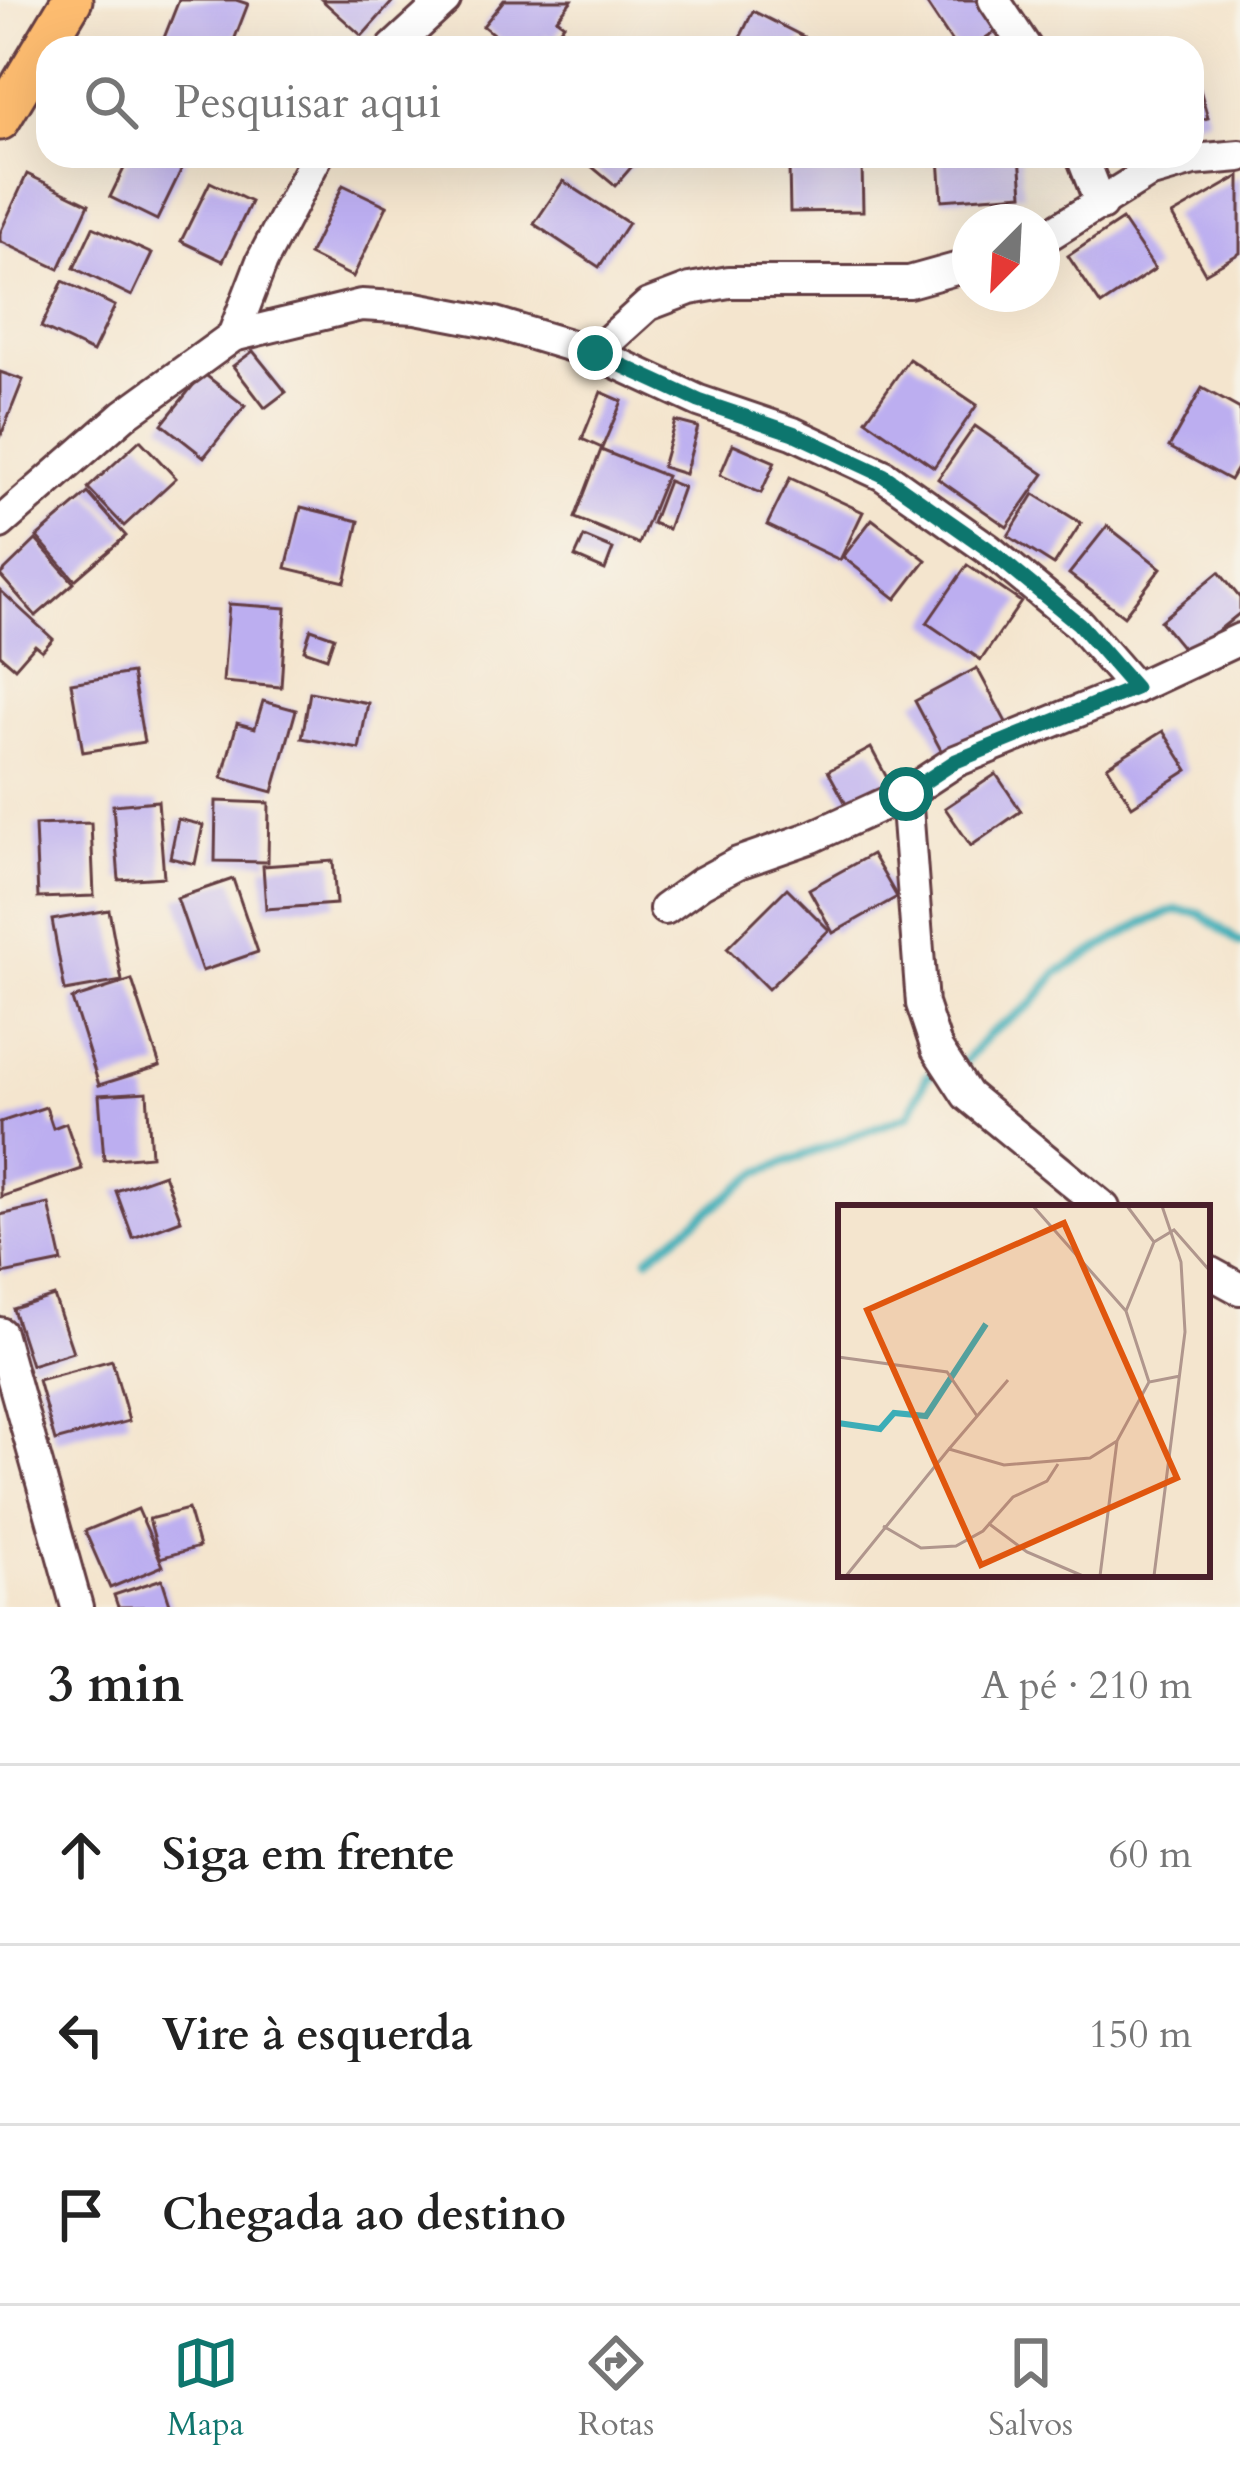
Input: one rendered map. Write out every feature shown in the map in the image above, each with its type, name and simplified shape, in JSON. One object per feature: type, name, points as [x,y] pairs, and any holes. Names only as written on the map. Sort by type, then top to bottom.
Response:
[{"type":"main road","points":[[50,36],[72,0]]},
{"type":"main road","points":[[0,120],[36,60]]},
{"type":"street","points":[[406,36],[445,0]]},
{"type":"street","points":[[994,0],[1018,36]]},
{"type":"street","points":[[1204,159],[1240,156]]},
{"type":"street","points":[[233,336],[262,261],[311,168]]},
{"type":"street","points":[[1087,168],[1101,205]]},
{"type":"street","points":[[1060,228],[1148,173],[1165,168]]},
{"type":"street","points":[[595,353],[648,305],[691,289],[729,282],[909,282],[952,270]]},
{"type":"street","points":[[0,523],[124,416],[233,336],[361,305],[416,308],[495,323],[595,353],[699,401],[793,433],[883,475],[988,549],[1079,624],[1135,688]]},
{"type":"street","points":[[665,909],[738,863],[812,837],[906,794],[956,761],[1240,639]]},
{"type":"street","points":[[906,794],[922,1004],[937,1049],[967,1095],[1100,1205]]},
{"type":"street","points":[[1210,1273],[1240,1289]]},
{"type":"street","points":[[0,1333],[77,1607]]},
{"type":"building","points":[[179,0],[248,4],[236,36],[165,36]]},
{"type":"building","points":[[322,0],[394,0],[362,36]]},
{"type":"building","points":[[504,0],[572,0],[557,19],[564,24],[555,36],[496,36],[483,26]]},
{"type":"building","points":[[924,0],[980,0],[999,29],[988,36],[948,36]]},
{"type":"building","points":[[753,11],[802,36],[741,36]]},
{"type":"building","points":[[124,168],[182,168],[157,220],[110,197]]},
{"type":"building","points":[[593,168],[631,168],[615,186]]},
{"type":"building","points":[[789,168],[862,168],[863,211],[790,212]]},
{"type":"building","points":[[940,168],[1021,168],[1023,194],[942,200]]},
{"type":"building","points":[[27,174],[89,204],[59,269],[0,241]]},
{"type":"building","points":[[1240,176],[1240,253],[1205,273],[1172,215]]},
{"type":"building","points":[[563,181],[628,223],[599,267],[534,224]]},
{"type":"building","points":[[210,182],[251,202],[223,261],[181,241]]},
{"type":"building","points":[[343,185],[387,206],[353,277],[309,255]]},
{"type":"building","points":[[1122,220],[1155,269],[1101,305],[1068,256]]},
{"type":"building","points":[[93,227],[152,254],[132,296],[74,268]]},
{"type":"building","points":[[63,281],[115,306],[93,352],[41,327]]},
{"type":"building","points":[[253,351],[286,392],[265,408],[233,366]]},
{"type":"building","points":[[909,359],[977,405],[934,467],[866,420]]},
{"type":"building","points":[[0,372],[23,380],[0,438]]},
{"type":"building","points":[[203,373],[245,406],[204,457],[162,424]]},
{"type":"building","points":[[1202,388],[1240,409],[1240,463],[1230,480],[1169,447]]},
{"type":"building","points":[[601,392],[622,401],[602,448],[582,439]]},
{"type":"building","points":[[675,421],[698,427],[685,474],[662,467]]},
{"type":"building","points":[[975,426],[1044,474],[1007,527],[938,479]]},
{"type":"building","points":[[140,440],[176,478],[124,526],[88,488]]},
{"type":"building","points":[[733,444],[775,462],[761,493],[720,475]]},
{"type":"building","points":[[601,450],[666,476],[639,544],[575,518]]},
{"type":"building","points":[[790,478],[863,512],[840,560],[767,525]]},
{"type":"building","points":[[668,481],[683,487],[668,529],[652,523]]},
{"type":"building","points":[[88,493],[126,536],[75,580],[37,537]]},
{"type":"building","points":[[1034,494],[1081,523],[1054,565],[1008,536]]},
{"type":"building","points":[[301,507],[359,521],[345,582],[286,568]]},
{"type":"building","points":[[872,519],[926,560],[896,599],[843,557]]},
{"type":"building","points":[[1107,526],[1161,568],[1124,616],[1069,574]]},
{"type":"building","points":[[584,537],[613,549],[605,570],[575,557]]},
{"type":"building","points":[[36,540],[74,583],[36,616],[0,575]]},
{"type":"building","points":[[967,565],[1021,602],[981,660],[927,623]]},
{"type":"building","points":[[1219,572],[1240,598],[1240,613],[1188,655],[1160,621]]},
{"type":"building","points":[[0,590],[53,639],[42,651],[35,645],[15,668],[0,655]]},
{"type":"building","points":[[229,604],[286,608],[281,687],[223,682]]},
{"type":"building","points":[[311,629],[334,637],[327,658],[304,650]]},
{"type":"building","points":[[977,668],[1007,724],[944,756],[915,701]]},
{"type":"building","points":[[132,673],[144,742],[83,752],[71,683]]},
{"type":"building","points":[[310,692],[368,703],[359,749],[302,738]]},
{"type":"building","points":[[263,701],[296,710],[273,792],[222,778],[237,723],[255,728]]},
{"type":"building","points":[[1163,731],[1188,770],[1132,806],[1107,766]]},
{"type":"building","points":[[871,748],[894,791],[852,815],[828,771]]},
{"type":"building","points":[[996,774],[1021,811],[971,846],[945,808]]},
{"type":"building","points":[[158,801],[164,877],[119,880],[113,805]]},
{"type":"building","points":[[216,801],[269,803],[268,862],[215,861]]},
{"type":"building","points":[[178,819],[203,825],[195,864],[170,858]]},
{"type":"building","points":[[91,823],[94,896],[38,898],[35,825]]},
{"type":"building","points":[[872,854],[897,897],[833,933],[809,889]]},
{"type":"building","points":[[333,861],[336,904],[266,909],[263,866]]},
{"type":"building","points":[[233,879],[258,952],[202,971],[177,898]]},
{"type":"building","points":[[787,888],[829,930],[768,989],[727,948]]},
{"type":"building","points":[[109,910],[122,981],[65,991],[52,920]]},
{"type":"building","points":[[132,980],[160,1066],[99,1085],[72,999]]},
{"type":"building","points":[[147,1092],[151,1156],[104,1160],[99,1095]]},
{"type":"building","points":[[46,1107],[53,1128],[66,1123],[82,1169],[1,1197],[0,1122]]},
{"type":"building","points":[[164,1174],[181,1220],[133,1238],[116,1191]]},
{"type":"building","points":[[49,1204],[62,1262],[3,1274],[0,1215]]},
{"type":"building","points":[[54,1296],[73,1352],[31,1365],[13,1309]]},
{"type":"building","points":[[112,1360],[129,1421],[55,1441],[38,1380]]},
{"type":"building","points":[[138,1509],[163,1566],[110,1588],[85,1531]]},
{"type":"building","points":[[188,1509],[199,1547],[160,1558],[149,1519]]},
{"type":"building","points":[[162,1579],[171,1607],[118,1607],[114,1595]]},
{"type":"waterway","points":[[648,1258],[758,1173],[909,1115],[927,1076],[963,1064],[989,1034],[1032,1004],[1058,972],[1143,923],[1176,910],[1199,913],[1240,943]]},
{"type":"route","points":[[595,353],[699,401],[793,433],[883,475],[988,549],[1079,624],[1135,688],[956,761],[906,794]]}]
